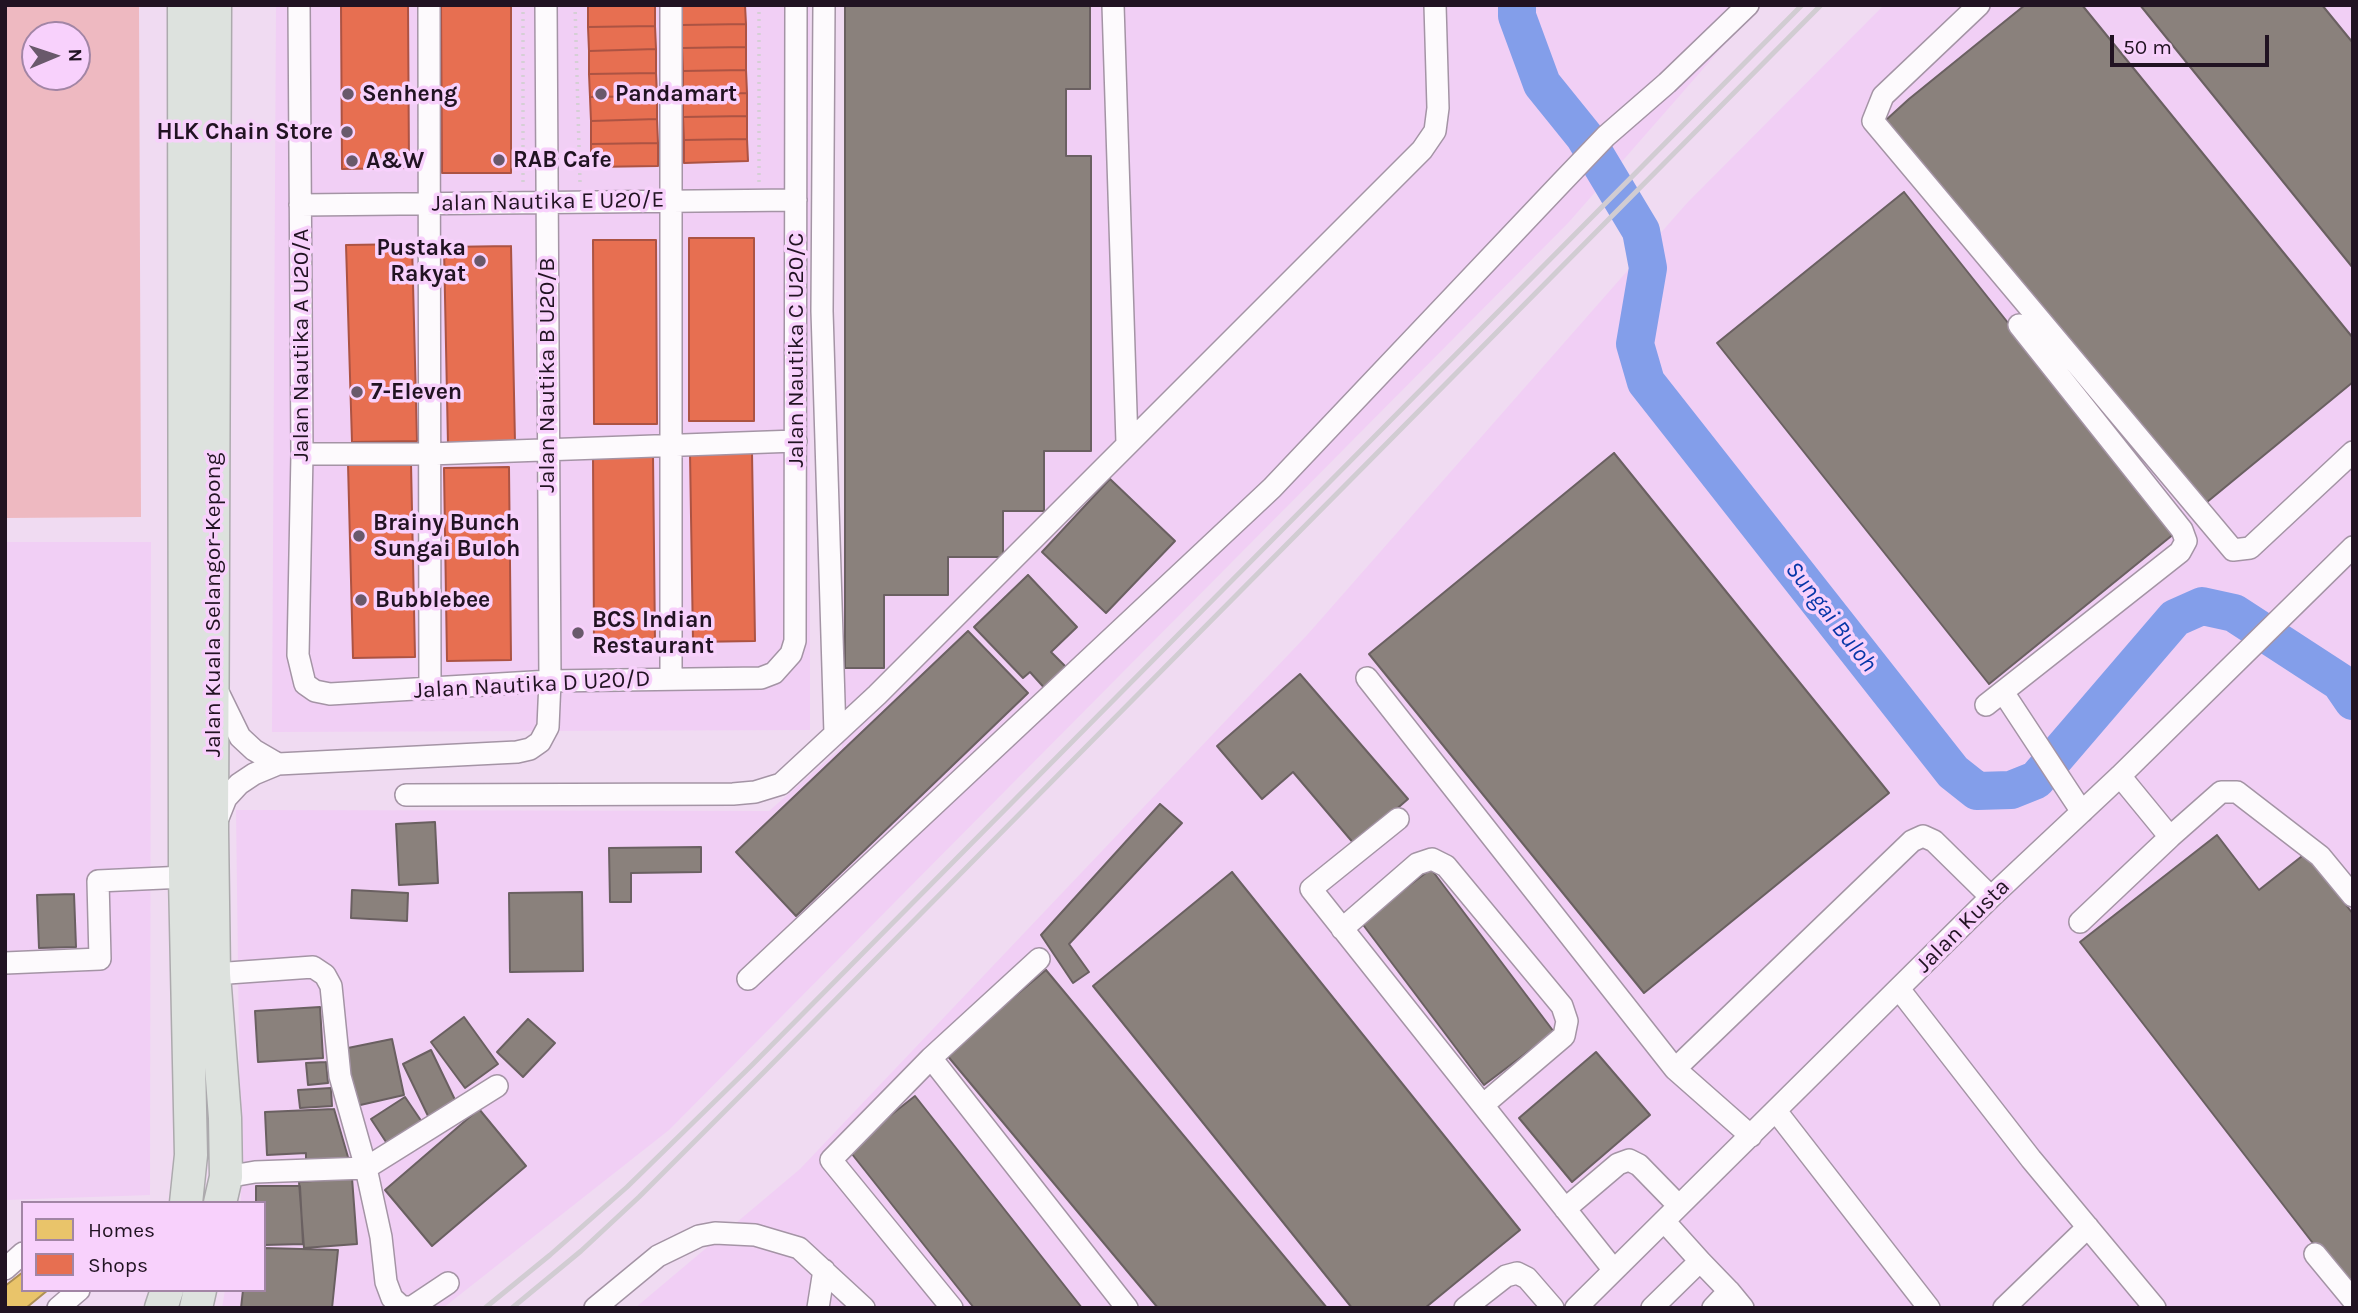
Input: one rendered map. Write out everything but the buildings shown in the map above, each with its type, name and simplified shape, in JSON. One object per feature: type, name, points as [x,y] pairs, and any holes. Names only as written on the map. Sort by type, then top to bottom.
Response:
[{"type":"highway","name":"Jalan Kuala Selangor-Kepong","points":[[184,5],[185,877],[191,1155],[186,1201]]},
{"type":"highway","name":"Jalan Kuala Selangor-Kepong","points":[[215,5],[212,830],[214,974],[225,1118],[224,1194]]},
{"type":"street","name":"Jalan Nautika A U20/A","points":[[299,5],[302,454],[298,655],[305,684]]},
{"type":"street","points":[[429,5],[430,689]]},
{"type":"street","name":"Jalan Nautika B U20/B","points":[[278,764],[517,752],[530,749],[540,742],[549,720],[546,5]]},
{"type":"street","points":[[671,5],[671,679]]},
{"type":"street","name":"Jalan Nautika C U20/C","points":[[761,678],[774,673],[783,664],[795,641],[796,5]]},
{"type":"street","points":[[824,5],[822,311],[835,734]]},
{"type":"street","points":[[1114,5],[1127,443]]},
{"type":"street","points":[[406,795],[733,794],[755,792],[781,784],[877,695],[1422,150],[1435,131],[1438,108],[1435,5]]},
{"type":"street","points":[[748,979],[1272,488],[1606,136],[1667,83],[1748,5]]},
{"type":"street","points":[[1979,5],[1883,96],[1873,121],[1890,142],[2233,550],[2250,548],[2353,452]]},
{"type":"street","name":"Jalan Nautika E U20/E","points":[[300,205],[796,200]]},
{"type":"street","points":[[1986,705],[2180,552],[2186,541],[2182,530],[2019,325]]},
{"type":"street","points":[[302,454],[429,454],[796,442]]},
{"type":"street","name":"Jalan Kusta","points":[[1578,1307],[1613,1269],[1991,897],[2206,693],[2347,553]]},
{"type":"street","name":"Jalan Nautika D U20/D","points":[[305,684],[315,691],[330,694],[550,681],[761,678]]},
{"type":"street","points":[[1367,678],[1675,1069],[1751,1136]]},
{"type":"street","points":[[213,682],[240,737],[254,750],[278,764]]},
{"type":"street","points":[[2003,692],[2082,812]]},
{"type":"street","points":[[212,830],[226,798],[239,784],[278,764]]},
{"type":"street","points":[[2120,776],[2170,837]]},
{"type":"street","points":[[2080,922],[2221,792],[2237,792],[2320,856],[2353,897]]},
{"type":"street","points":[[1398,819],[1311,889],[1613,1269]]},
{"type":"street","points":[[1675,1069],[1912,841],[1923,836],[1934,841],[1991,897]]},
{"type":"street","points":[[1342,929],[1417,864],[1432,859],[1446,866],[1562,1006],[1567,1021],[1564,1037],[1483,1105]]},
{"type":"street","points":[[5,963],[100,959],[98,881],[185,877]]},
{"type":"street","points":[[952,1308],[831,1160],[931,1058],[1039,959]]},
{"type":"street","points":[[214,974],[313,967],[325,975],[331,986],[341,1076],[366,1168],[381,1237],[386,1282],[392,1298],[402,1307],[412,1307],[448,1283]]},
{"type":"street","points":[[1899,989],[2031,1159],[2155,1308]]},
{"type":"street","points":[[931,1058],[1127,1308]]},
{"type":"street","points":[[224,1194],[255,1172],[366,1168],[497,1087]]},
{"type":"street","points":[[1776,1111],[1929,1308]]},
{"type":"street","points":[[1565,1209],[1618,1164],[1629,1160],[1639,1165],[1700,1261],[1736,1299],[1713,1308]]},
{"type":"street","points":[[2004,1308],[2088,1227]]},
{"type":"street","points":[[595,1308],[658,1256],[679,1244],[707,1235],[755,1235],[799,1248],[864,1308]]},
{"type":"street","points":[[2315,1254],[2353,1300]]},
{"type":"street","points":[[5,1269],[21,1255]]},
{"type":"street","points":[[1652,1308],[1700,1261]]},
{"type":"street","points":[[818,1308],[824,1270]]},
{"type":"street","points":[[824,1270],[845,1308]]},
{"type":"street","points":[[1465,1308],[1506,1276],[1517,1273],[1527,1278],[1553,1308]]},
{"type":"street","points":[[58,1308],[77,1292]]},
{"type":"path","points":[[523,5],[523,203]]},
{"type":"path","points":[[575,5],[580,202]]},
{"type":"path","points":[[759,5],[759,200]]},
{"type":"shaded area","points":[[5,5],[139,5],[141,517],[5,518]]},
{"type":"shaded area","points":[[276,5],[810,5],[810,730],[272,732]]},
{"type":"shaded area","points":[[848,5],[1759,5],[1569,222],[669,1130],[443,1308],[222,1308],[225,1292],[266,1292],[266,1201],[241,1201],[236,810],[769,811],[842,747]]},
{"type":"shaded area","points":[[1884,5],[2353,5],[2353,1308],[635,1308],[800,1169],[1308,634],[1687,203]]},
{"type":"shaded area","points":[[5,542],[151,542],[150,1195],[5,1200]]},
{"type":"waterway","name":"Sungai Buloh","points":[[1517,5],[1517,16],[1542,84],[1584,136],[1641,231],[1648,268],[1635,344],[1646,382],[1953,772],[1977,791],[2011,790],[2036,780],[2175,618],[2202,606],[2234,613],[2340,682],[2353,701]]},
{"type":"railway","points":[[485,1308],[627,1187],[751,1066],[1802,5]]},
{"type":"railway","points":[[512,1308],[581,1251],[639,1197],[1821,5]]},
{"type":"place","name":"Senheng","points":[[348,94]]},
{"type":"place","name":"Pandamart","points":[[601,94]]},
{"type":"place","name":"HLK Chain Store","points":[[347,132]]},
{"type":"place","name":"RAB Cafe","points":[[499,160]]},
{"type":"place","name":"A&W","points":[[352,161]]},
{"type":"place","name":"Pustaka Rakyat","points":[[480,261]]},
{"type":"place","name":"7-Eleven","points":[[357,392]]},
{"type":"place","name":"Brainy Bunch Sungai Buloh","points":[[359,536]]},
{"type":"place","name":"Bubblebee","points":[[361,600]]},
{"type":"place","name":"BCS Indian Restaurant","points":[[578,633]]}]
